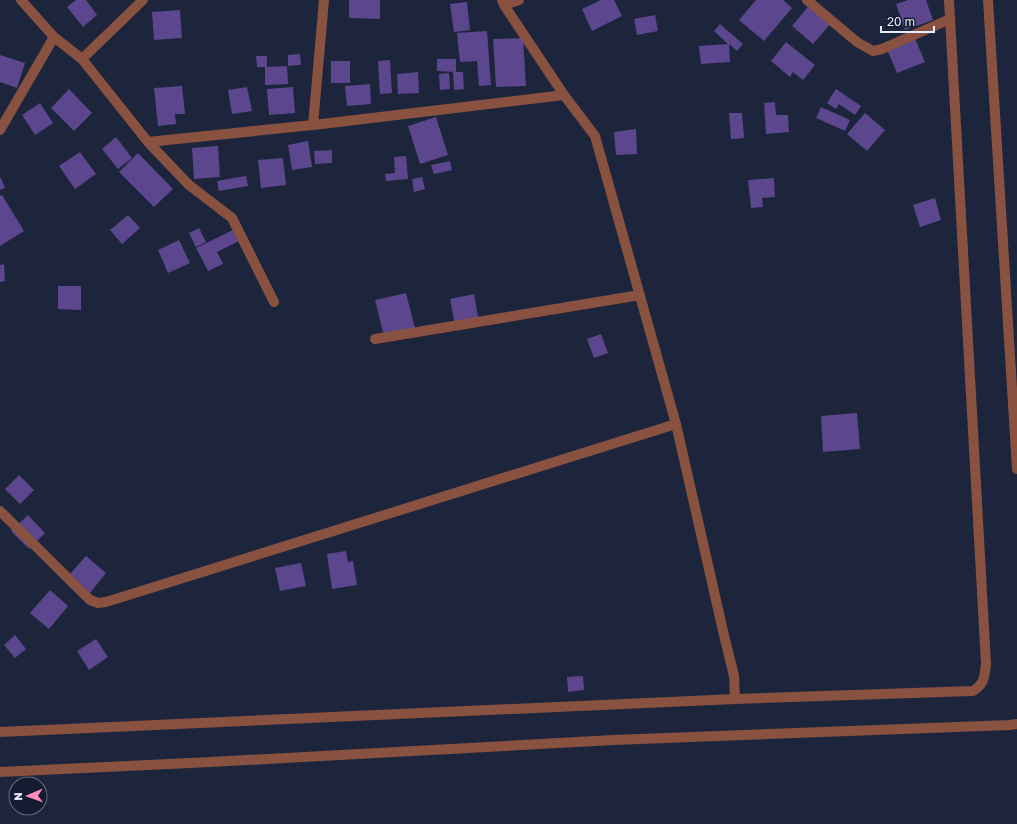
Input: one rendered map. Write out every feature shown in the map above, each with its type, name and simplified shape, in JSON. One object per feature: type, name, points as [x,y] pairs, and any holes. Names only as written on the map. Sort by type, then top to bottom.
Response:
[{"type":"street","points":[[21,0],[54,37],[82,59],[148,142],[189,185],[232,218],[274,302]]},
{"type":"street","points":[[82,59],[143,0]]},
{"type":"street","points":[[313,125],[324,0]]},
{"type":"street","points":[[520,0],[503,3],[564,95],[595,136],[676,424],[732,665],[735,699]]},
{"type":"street","points":[[807,0],[857,42],[873,51],[882,49],[950,19]]},
{"type":"street","points":[[0,732],[735,699],[973,691],[979,687],[985,678],[986,664],[949,0]]},
{"type":"street","points":[[988,0],[1017,469]]},
{"type":"street","points":[[0,130],[54,37]]},
{"type":"street","points":[[148,142],[313,125],[564,95]]},
{"type":"street","points":[[375,339],[640,294]]},
{"type":"street","points":[[0,511],[90,600],[98,603],[106,602],[676,424]]},
{"type":"street","points":[[0,772],[613,740],[1017,724]]},
{"type":"building","points":[[76,0],[86,0],[97,15],[83,27],[67,7]]},
{"type":"building","points":[[349,0],[380,0],[380,19],[349,18]]},
{"type":"building","points":[[601,0],[614,0],[622,16],[592,31],[582,9]]},
{"type":"building","points":[[756,0],[783,0],[792,8],[764,41],[739,20]]},
{"type":"building","points":[[908,0],[926,0],[933,20],[905,30],[896,4]]},
{"type":"building","points":[[467,2],[470,30],[454,32],[450,4]]},
{"type":"building","points":[[811,3],[832,22],[813,44],[792,26]]},
{"type":"building","points":[[180,10],[182,38],[154,40],[152,12]]},
{"type":"building","points":[[655,15],[658,31],[637,35],[634,19]]},
{"type":"building","points":[[720,24],[743,44],[737,51],[729,44],[730,62],[701,64],[699,46],[728,44],[714,31]]},
{"type":"building","points":[[487,31],[491,85],[479,86],[477,61],[460,62],[457,33]]},
{"type":"building","points":[[914,36],[925,62],[897,73],[886,47]]},
{"type":"building","points":[[523,38],[526,86],[496,87],[493,39]]},
{"type":"building","points":[[786,42],[815,65],[803,80],[793,72],[790,77],[771,61]]},
{"type":"building","points":[[300,54],[301,65],[288,66],[288,55]]},
{"type":"building","points":[[0,55],[25,63],[17,88],[0,82]]},
{"type":"building","points":[[256,56],[267,56],[267,67],[287,66],[288,84],[265,85],[265,67],[257,67]]},
{"type":"building","points":[[437,59],[456,59],[456,72],[437,71]]},
{"type":"building","points":[[390,60],[392,93],[380,94],[378,61]]},
{"type":"building","points":[[331,61],[350,61],[350,83],[331,83]]},
{"type":"building","points":[[418,72],[419,93],[398,94],[397,74]]},
{"type":"building","points":[[453,72],[463,72],[464,89],[454,90]]},
{"type":"building","points":[[449,73],[450,89],[440,90],[439,74]]},
{"type":"building","points":[[370,84],[371,104],[347,106],[345,86]]},
{"type":"building","points":[[182,86],[185,114],[175,114],[176,124],[158,126],[154,88]]},
{"type":"building","points":[[247,87],[252,111],[232,114],[228,90]]},
{"type":"building","points":[[293,87],[295,113],[269,115],[267,89]]},
{"type":"building","points":[[69,89],[92,113],[74,131],[51,108]]},
{"type":"building","points":[[836,89],[861,106],[855,115],[839,104],[836,109],[827,103]]},
{"type":"building","points":[[775,102],[776,115],[788,115],[789,132],[766,134],[764,103]]},
{"type":"building","points":[[40,103],[53,123],[35,135],[22,115]]},
{"type":"building","points":[[821,107],[850,120],[845,131],[816,118]]},
{"type":"building","points":[[729,113],[742,113],[744,138],[731,139]]},
{"type":"building","points":[[865,113],[885,130],[867,151],[847,134]]},
{"type":"building","points":[[436,117],[448,155],[420,164],[408,126]]},
{"type":"building","points":[[636,129],[637,154],[616,155],[614,132]]},
{"type":"building","points":[[116,137],[132,158],[118,169],[102,149]]},
{"type":"building","points":[[308,141],[312,167],[292,170],[288,145]]},
{"type":"building","points":[[218,146],[220,177],[194,179],[192,148]]},
{"type":"building","points":[[332,150],[332,163],[315,164],[314,151]]},
{"type":"building","points":[[80,152],[96,174],[75,189],[59,166]]},
{"type":"building","points":[[138,153],[173,189],[154,207],[119,172]]},
{"type":"building","points":[[406,156],[408,179],[386,181],[385,174],[395,173],[394,157]]},
{"type":"building","points":[[283,158],[286,185],[261,188],[258,160]]},
{"type":"building","points":[[450,161],[452,170],[434,174],[431,165]]},
{"type":"building","points":[[246,176],[248,186],[219,191],[217,181]]},
{"type":"building","points":[[422,177],[425,189],[414,192],[412,179]]},
{"type":"building","points":[[0,178],[5,188],[0,190]]},
{"type":"building","points":[[774,178],[775,197],[762,198],[763,207],[751,208],[748,180]]},
{"type":"building","points":[[2,195],[24,231],[0,246],[0,196]]},
{"type":"building","points":[[935,198],[941,220],[920,227],[913,205]]},
{"type":"building","points":[[128,215],[140,228],[122,244],[110,230]]},
{"type":"building","points":[[199,228],[206,242],[196,247],[189,233]]},
{"type":"building","points":[[233,230],[239,241],[217,252],[223,264],[208,271],[196,248]]},
{"type":"building","points":[[179,240],[190,263],[168,273],[158,250]]},
{"type":"building","points":[[4,264],[5,281],[0,282],[0,265]]},
{"type":"building","points":[[58,286],[81,286],[81,310],[58,309]]},
{"type":"building","points":[[406,293],[415,329],[384,336],[375,300]]},
{"type":"building","points":[[474,294],[479,322],[455,326],[450,299]]},
{"type":"building","points":[[601,334],[608,353],[594,358],[587,339]]},
{"type":"building","points":[[857,413],[860,449],[823,452],[821,416]]},
{"type":"building","points":[[19,475],[34,490],[20,504],[5,489]]},
{"type":"building","points":[[28,515],[45,533],[29,549],[11,531]]},
{"type":"building","points":[[346,551],[348,562],[353,561],[357,585],[332,589],[327,554]]},
{"type":"building","points":[[86,556],[106,573],[90,593],[69,575]]},
{"type":"building","points":[[301,563],[306,586],[280,591],[275,568]]},
{"type":"building","points":[[50,590],[68,606],[49,629],[30,613]]},
{"type":"building","points":[[15,635],[26,649],[15,658],[4,645]]},
{"type":"building","points":[[96,639],[108,657],[89,670],[77,651]]},
{"type":"building","points":[[583,676],[584,690],[568,692],[567,677]]}]
